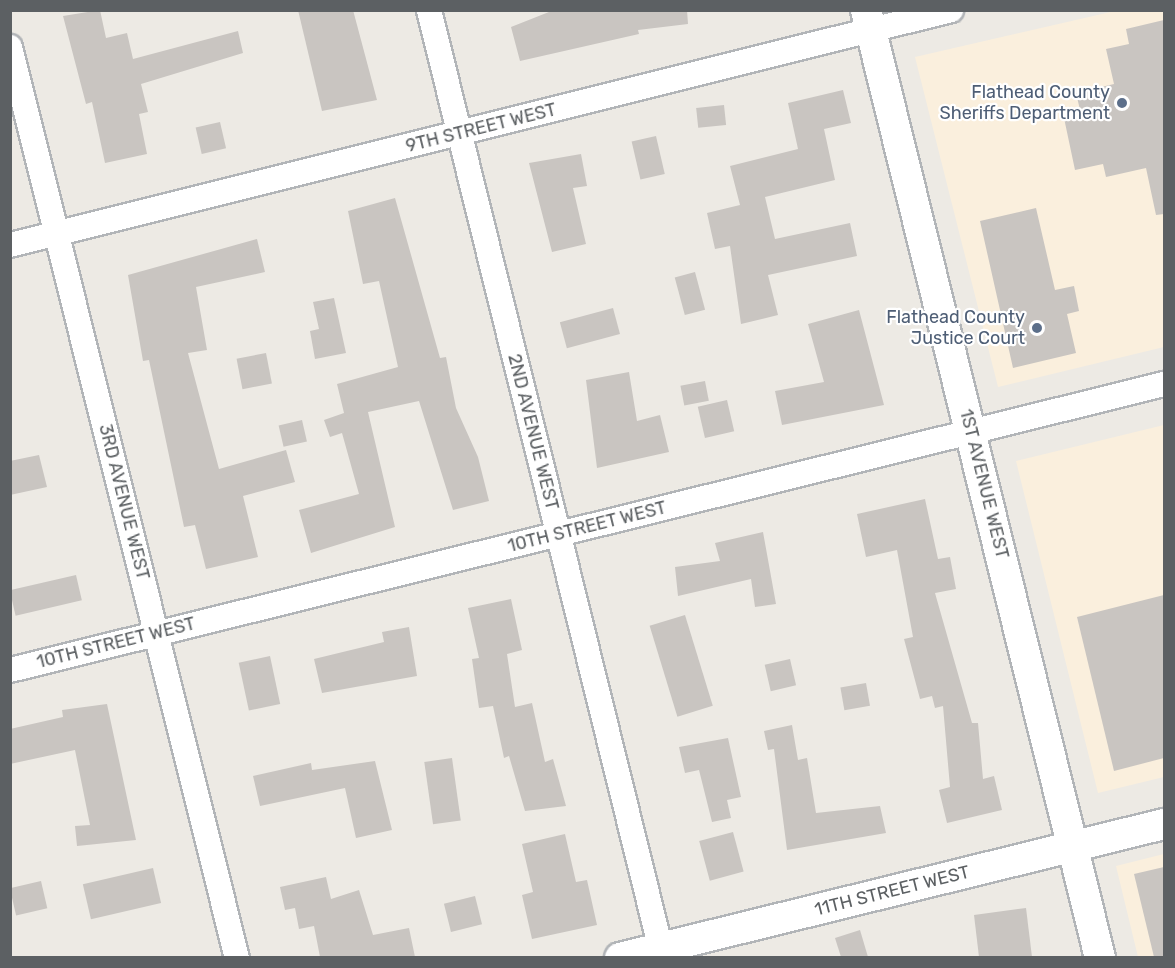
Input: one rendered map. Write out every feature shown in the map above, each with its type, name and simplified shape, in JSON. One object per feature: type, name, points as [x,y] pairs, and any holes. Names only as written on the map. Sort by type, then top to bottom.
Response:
[{"type":"street","name":"2ND AVENUE WEST","points":[[429,10],[662,952]]},
{"type":"street","name":"9TH STREET WEST","points":[[10,245],[459,134],[869,21],[951,10]]},
{"type":"street","name":"1ST AVENUE WEST","points":[[869,21],[1100,957]]},
{"type":"street","name":"3RD AVENUE WEST","points":[[10,47],[237,957]]},
{"type":"street","name":"10TH STREET WEST","points":[[10,670],[156,632],[558,535],[971,429],[1164,384]]},
{"type":"street","name":"11TH STREET WEST","points":[[620,957],[662,952],[1164,824]]},
{"type":"shaded area","points":[[1115,11],[1164,11],[1164,347],[998,387],[915,57]]},
{"type":"shaded area","points":[[1164,425],[1164,777],[1098,793],[1016,461]]},
{"type":"shaded area","points":[[1164,854],[1164,957],[1138,957],[1116,866]]},
{"type":"building","points":[[100,10],[106,38],[127,33],[133,59],[238,31],[243,53],[141,84],[148,112],[139,114],[147,154],[105,163],[92,102],[86,104],[63,16]]},
{"type":"building","points":[[298,10],[353,10],[377,100],[322,111]]},
{"type":"building","points":[[554,10],[687,10],[688,24],[638,30],[639,34],[520,61],[511,27]]},
{"type":"building","name":"Flathead County Sheriffs Department","points":[[1164,20],[1164,214],[1156,215],[1146,168],[1106,177],[1103,164],[1075,170],[1064,118],[1081,114],[1076,93],[1114,84],[1106,49],[1129,44],[1126,29]]},
{"type":"building","points":[[843,90],[851,123],[824,129],[835,180],[765,197],[775,239],[850,223],[857,256],[768,275],[778,315],[741,324],[730,246],[715,249],[707,213],[740,205],[730,166],[798,149],[788,103]]},
{"type":"building","points":[[724,105],[726,125],[698,128],[696,108]]},
{"type":"building","points":[[220,122],[226,148],[202,154],[196,128]]},
{"type":"building","points":[[656,136],[665,174],[640,180],[632,142]]},
{"type":"building","points":[[581,154],[587,186],[573,188],[586,244],[552,252],[529,163]]},
{"type":"building","points":[[395,198],[440,358],[446,357],[456,408],[478,457],[489,501],[453,510],[419,401],[368,412],[395,527],[311,553],[299,510],[359,494],[342,433],[330,437],[324,420],[344,413],[337,384],[398,367],[379,281],[363,284],[348,211]]},
{"type":"building","points":[[1036,208],[1055,290],[1074,286],[1079,311],[1067,314],[1076,353],[1013,368],[980,221]]},
{"type":"building","points":[[257,239],[265,272],[196,287],[207,350],[188,353],[219,469],[286,450],[295,482],[243,496],[258,557],[206,569],[195,525],[184,527],[149,360],[143,361],[128,275]]},
{"type":"building","points":[[695,272],[705,310],[685,315],[675,277]]},
{"type":"building","points":[[334,298],[346,353],[315,359],[310,331],[319,329],[313,302]]},
{"type":"building","points":[[613,308],[620,334],[567,348],[560,322]]},
{"type":"building","points":[[859,310],[884,405],[782,425],[775,391],[824,382],[808,324]]},
{"type":"building","points":[[266,353],[272,383],[242,389],[237,359]]},
{"type":"building","points":[[629,372],[637,421],[660,415],[669,452],[597,468],[586,380]]},
{"type":"building","points":[[705,381],[709,401],[684,405],[680,386]]},
{"type":"building","points":[[727,400],[734,431],[705,438],[698,407]]},
{"type":"building","points":[[302,420],[307,441],[284,447],[279,425]]},
{"type":"building","points":[[39,455],[47,487],[10,495],[10,461]]},
{"type":"building","points":[[925,499],[938,559],[950,557],[956,589],[935,593],[972,723],[978,723],[983,779],[994,776],[1002,810],[947,823],[939,790],[950,787],[943,706],[935,708],[932,696],[920,699],[904,639],[913,637],[897,550],[866,557],[857,514]]},
{"type":"building","points":[[763,532],[776,604],[755,607],[751,579],[678,596],[675,567],[720,561],[715,543]]},
{"type":"building","points":[[76,575],[82,600],[16,616],[10,590]]},
{"type":"building","points":[[1164,595],[1164,758],[1114,771],[1077,617]]},
{"type":"building","points":[[511,599],[522,650],[507,654],[515,707],[532,703],[545,762],[553,759],[566,806],[525,811],[509,756],[504,758],[493,706],[479,708],[472,659],[479,658],[468,608]]},
{"type":"building","points":[[685,615],[713,706],[677,717],[650,626]]},
{"type":"building","points":[[409,627],[417,676],[322,693],[314,659],[384,642],[382,632]]},
{"type":"building","points":[[270,656],[280,704],[249,711],[239,663]]},
{"type":"building","points":[[790,659],[796,685],[771,691],[765,665]]},
{"type":"building","points":[[866,683],[870,706],[844,710],[840,688]]},
{"type":"building","points":[[107,704],[136,840],[77,846],[75,826],[90,825],[75,750],[10,764],[10,729],[63,717],[62,710]]},
{"type":"building","points":[[792,725],[798,760],[807,758],[816,813],[880,806],[886,833],[787,850],[774,749],[768,750],[764,731]]},
{"type":"building","points":[[728,738],[741,797],[727,800],[731,818],[712,822],[699,770],[685,773],[679,747]]},
{"type":"building","points":[[452,758],[461,820],[433,824],[424,762]]},
{"type":"building","points":[[375,761],[392,830],[356,838],[345,788],[260,806],[253,776],[311,763],[312,770]]},
{"type":"building","points":[[733,832],[744,872],[710,881],[699,841]]},
{"type":"building","points":[[565,834],[576,882],[587,880],[597,925],[532,939],[522,895],[533,892],[522,844]]},
{"type":"building","points":[[1164,867],[1164,957],[1154,957],[1134,874]]},
{"type":"building","points":[[153,868],[161,903],[91,919],[83,884]]},
{"type":"building","points":[[326,877],[331,899],[359,890],[373,935],[409,928],[415,957],[320,957],[314,926],[299,929],[295,908],[285,910],[280,887]]},
{"type":"building","points":[[41,881],[47,908],[16,915],[10,888]]},
{"type":"building","points":[[475,896],[482,924],[451,932],[444,904]]},
{"type":"building","points":[[1026,908],[1032,957],[979,957],[974,915]]},
{"type":"building","points":[[860,930],[868,957],[841,957],[835,938]]},
{"type":"place","name":"Flathead County Sheriffs Department","points":[[1122,103]]},
{"type":"place","name":"Flathead County Justice Court","points":[[1037,328]]}]
